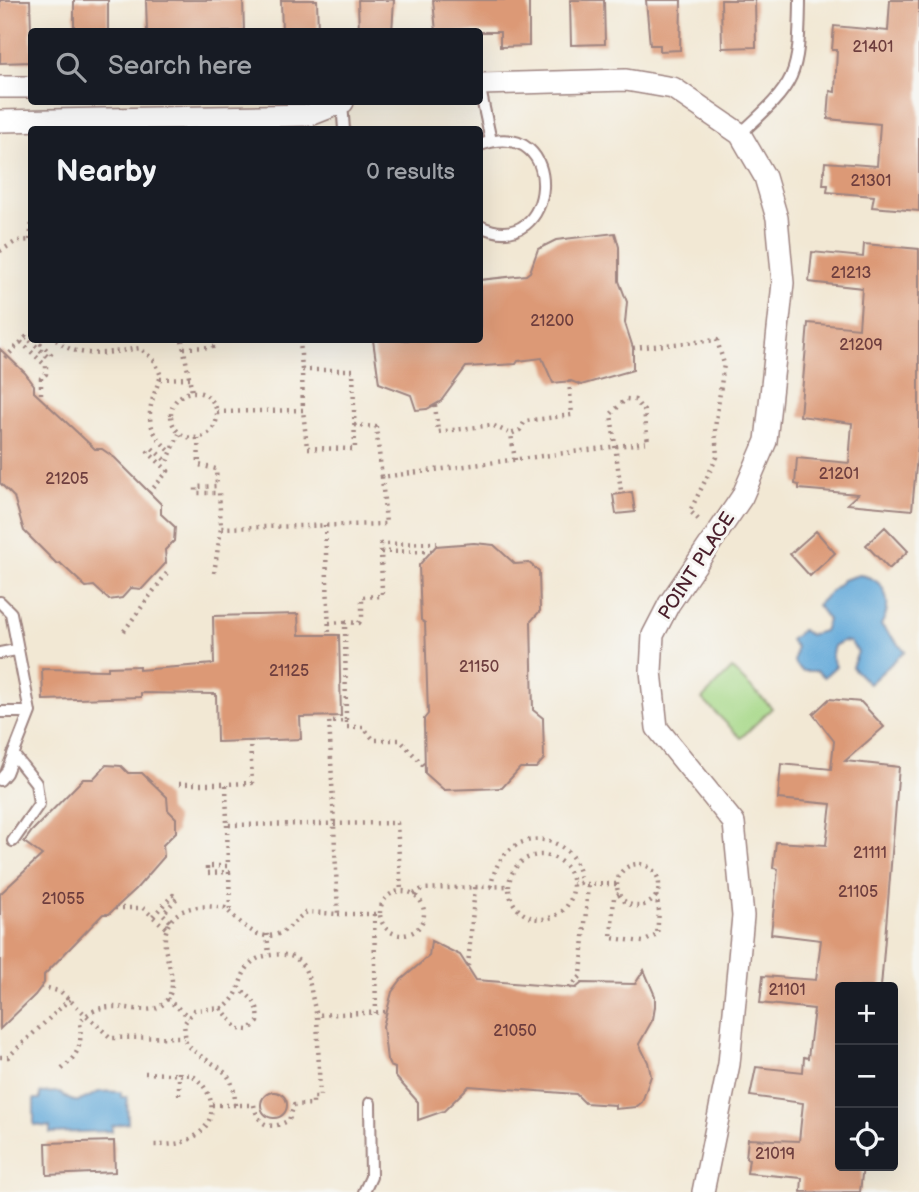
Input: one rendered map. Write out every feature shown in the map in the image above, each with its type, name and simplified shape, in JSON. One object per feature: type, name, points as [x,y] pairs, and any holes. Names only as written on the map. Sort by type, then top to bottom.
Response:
[{"type":"street","points":[[483,87],[626,80],[673,88],[740,134]]},
{"type":"street","points":[[0,87],[28,87]]},
{"type":"street","points":[[0,121],[310,115],[335,105]]},
{"type":"street","name":"POINT PLACE","points":[[703,1192],[729,1064],[743,916],[734,823],[657,728],[651,671],[653,635],[669,604],[742,498],[766,441],[783,283],[777,218],[765,177],[740,134]]},
{"type":"lane","points":[[740,134],[780,98],[790,83],[799,53],[800,0]]},
{"type":"lane","points":[[342,105],[344,126]]},
{"type":"lane","points":[[482,105],[485,143],[521,145],[542,167],[545,182],[544,197],[532,217],[513,229],[497,232],[483,227]]},
{"type":"lane","points":[[0,602],[11,613],[30,712],[0,780]]},
{"type":"lane","points":[[0,653],[16,650]]},
{"type":"lane","points":[[0,712],[30,712]]},
{"type":"lane","points":[[13,754],[36,783],[39,804],[13,841]]},
{"type":"lane","points":[[364,1192],[370,1177],[370,1103]]},
{"type":"path","points":[[0,251],[17,241],[28,240]]},
{"type":"path","points":[[5,358],[26,337],[28,339]]},
{"type":"path","points":[[633,348],[717,340],[724,365],[715,428],[717,457],[690,511],[714,535]]},
{"type":"path","points":[[21,342],[46,366],[46,374],[41,378],[41,398]]},
{"type":"path","points":[[33,343],[48,357],[51,354],[40,343]]},
{"type":"path","points":[[60,343],[68,350],[102,355],[140,348],[155,361],[160,379],[150,404],[149,422],[157,440],[172,453]]},
{"type":"path","points":[[183,343],[192,392]]},
{"type":"path","points":[[184,348],[213,347],[212,343]]},
{"type":"path","points":[[300,343],[307,448],[355,449],[353,370],[302,370]]},
{"type":"path","points":[[160,379],[190,378]]},
{"type":"path","points":[[435,405],[438,432],[492,425],[511,434],[520,430],[525,421],[572,415],[569,381]]},
{"type":"path","points":[[192,392],[210,398],[217,412],[214,428],[198,438],[180,434],[171,422],[172,407],[181,395],[192,392]]},
{"type":"path","points":[[382,477],[615,447],[648,442],[644,411],[635,400],[626,399],[611,414],[615,447],[621,491]]},
{"type":"path","points":[[217,412],[303,410]]},
{"type":"path","points":[[221,528],[386,524],[376,427],[354,425]]},
{"type":"path","points":[[149,492],[168,471],[148,452],[152,448],[167,462],[180,434]]},
{"type":"path","points":[[511,434],[515,460]]},
{"type":"path","points":[[198,438],[199,466],[216,469],[217,486],[196,487],[196,493],[219,492],[221,528],[214,573]]},
{"type":"path","points":[[325,524],[329,635]]},
{"type":"path","points":[[329,623],[359,623],[362,618],[362,597],[382,596],[381,544],[437,543]]},
{"type":"path","points":[[381,552],[432,551]]},
{"type":"path","points":[[124,631],[169,570]]},
{"type":"path","points":[[345,622],[346,727],[363,727],[374,740],[400,740],[425,767]]},
{"type":"path","points":[[329,716],[338,914]]},
{"type":"path","points":[[329,722],[346,721]]},
{"type":"path","points":[[180,784],[252,783],[250,740]]},
{"type":"path","points":[[226,784],[228,866],[206,866],[207,873],[229,872],[230,913]]},
{"type":"path","points":[[227,825],[397,823],[401,891]]},
{"type":"path","points":[[491,887],[493,867],[505,850],[520,841],[552,841],[569,852],[580,871],[580,883]]},
{"type":"path","points":[[534,856],[545,856],[563,864],[573,883],[569,904],[553,917],[542,919],[522,914],[510,896],[509,886],[516,867],[534,856]]},
{"type":"path","points":[[619,894],[614,897],[611,938],[643,942],[657,935],[659,911],[656,873],[644,864],[624,869],[617,884],[619,894],[634,905],[647,903],[656,894]]},
{"type":"path","points":[[573,883],[617,884]]},
{"type":"path","points":[[569,988],[581,976],[588,884]]},
{"type":"path","points":[[414,894],[422,889],[509,886]]},
{"type":"path","points":[[468,966],[475,887]]},
{"type":"path","points":[[376,914],[391,933],[406,935],[419,928],[424,913],[423,905],[414,894],[401,891],[388,895],[376,914],[376,1013]]},
{"type":"path","points":[[153,916],[173,895],[177,898],[163,914],[171,922]]},
{"type":"path","points":[[62,1069],[78,1056],[82,1040],[80,1022],[86,1015],[104,1006],[149,1010],[166,999],[172,979],[165,945],[168,929],[178,911],[194,905],[225,908],[243,928],[267,934],[278,934],[307,912],[376,914]]},
{"type":"path","points":[[115,908],[143,908],[168,929]]},
{"type":"path","points":[[267,934],[268,955]]},
{"type":"path","points":[[212,1105],[235,1105],[257,1105],[257,1118],[266,1126],[279,1126],[289,1120],[291,1105],[313,1104],[313,1097],[320,1097],[317,1015],[312,987],[300,962],[287,956],[268,955],[249,964],[242,977],[241,990],[221,1008],[194,1010],[184,1024],[184,1037],[192,1051],[216,1063],[226,1072],[232,1082],[235,1105]]},
{"type":"path","points":[[41,986],[61,992],[111,1038],[184,1037]]},
{"type":"path","points":[[221,1008],[238,1029],[249,1030],[258,1021],[259,1011],[253,999],[241,990]]},
{"type":"path","points":[[0,1057],[8,1057],[70,999]]},
{"type":"path","points":[[166,999],[189,1017]]},
{"type":"path","points":[[317,1015],[386,1012]]},
{"type":"path","points":[[145,1073],[179,1072],[192,1075],[202,1082],[212,1105],[209,1121],[192,1137],[180,1143],[151,1145]]},
{"type":"path","points":[[179,1072],[180,1099]]},
{"type":"green space","points":[[732,669],[772,708],[741,738],[702,699]]},
{"type":"water","points":[[859,575],[876,581],[881,586],[887,600],[887,608],[881,625],[905,651],[869,684],[852,667],[858,652],[850,642],[843,641],[834,646],[831,657],[836,666],[824,677],[817,671],[802,671],[794,662],[796,647],[790,640],[802,630],[810,635],[824,631],[828,620],[817,605],[843,580]]},
{"type":"water","points":[[60,1092],[70,1100],[78,1101],[99,1092],[121,1092],[121,1097],[127,1097],[128,1123],[112,1126],[112,1131],[50,1133],[50,1127],[34,1125],[34,1099],[40,1099],[40,1093]]},
{"type":"building","points":[[0,0],[30,0],[28,62],[0,63]]},
{"type":"building","points":[[74,0],[108,0],[108,28],[74,28]]},
{"type":"building","points":[[146,0],[243,0],[244,28],[147,28]]},
{"type":"building","points":[[281,0],[317,0],[318,28],[282,28]]},
{"type":"building","points":[[358,0],[394,0],[392,28],[359,28]]},
{"type":"building","points":[[433,0],[529,0],[529,46],[500,47],[500,32],[483,32],[483,28],[436,28]]},
{"type":"building","points":[[570,0],[604,0],[605,44],[571,45]]},
{"type":"building","points":[[646,0],[681,0],[680,50],[660,51],[660,45],[650,45]]},
{"type":"building","points":[[721,0],[755,0],[756,47],[722,48]]},
{"type":"building","points":[[890,0],[919,0],[919,211],[872,207],[874,196],[827,192],[828,185],[823,185],[825,162],[877,166],[880,124],[828,119],[830,91],[835,92],[837,50],[832,50],[834,26],[888,31]]},
{"type":"building","points":[[615,233],[619,247],[619,281],[627,302],[625,323],[633,348],[633,370],[581,385],[571,381],[553,383],[542,358],[518,361],[516,364],[466,367],[441,401],[427,409],[416,410],[411,395],[379,383],[373,343],[483,343],[483,280],[526,275],[530,272],[538,249],[556,240]]},
{"type":"building","points":[[864,244],[919,249],[919,434],[912,510],[847,504],[858,494],[799,489],[799,485],[795,484],[797,458],[849,463],[852,423],[800,416],[808,323],[859,328],[862,288],[809,282],[812,252],[863,257]]},
{"type":"building","points":[[0,349],[25,373],[34,385],[34,392],[95,449],[102,449],[115,458],[161,504],[161,514],[175,527],[174,541],[165,550],[166,563],[142,589],[131,588],[122,598],[109,600],[94,586],[86,587],[60,563],[57,564],[24,531],[14,497],[0,483]]},
{"type":"building","points":[[632,492],[635,512],[616,514],[613,495]]},
{"type":"building","points":[[885,527],[908,551],[889,569],[866,545]]},
{"type":"building","points":[[816,531],[835,553],[810,576],[790,554]]},
{"type":"building","points":[[474,543],[494,545],[515,564],[529,563],[539,571],[540,611],[531,621],[533,710],[543,718],[544,759],[536,768],[520,768],[502,788],[444,790],[425,773],[424,719],[428,714],[425,623],[421,620],[419,565],[436,546]]},
{"type":"building","points":[[298,614],[299,635],[339,635],[341,716],[300,717],[301,739],[217,742],[216,694],[141,693],[141,697],[43,700],[42,669],[108,670],[108,667],[139,666],[139,670],[214,664],[213,616]]},
{"type":"building","points":[[829,699],[861,702],[884,727],[845,761],[899,767],[881,982],[835,982],[835,1171],[862,1171],[860,1192],[801,1192],[802,1178],[747,1173],[748,1139],[799,1141],[803,1103],[750,1096],[756,1067],[803,1072],[804,1057],[808,1058],[814,1009],[760,1003],[763,976],[816,980],[821,940],[771,934],[778,869],[773,868],[776,842],[826,845],[831,804],[778,799],[781,764],[831,769],[834,741],[813,714]]},
{"type":"building","points":[[106,765],[121,766],[128,773],[142,773],[167,797],[168,810],[176,818],[176,832],[163,845],[164,857],[136,889],[109,914],[103,914],[44,975],[44,983],[35,995],[0,1029],[0,894],[42,855],[24,842],[32,831],[83,779],[93,779]]},
{"type":"building","points":[[431,941],[460,955],[476,980],[576,988],[582,983],[635,984],[644,970],[655,996],[655,1007],[653,1019],[639,1044],[648,1062],[651,1076],[642,1102],[636,1107],[615,1109],[615,1105],[585,1103],[576,1094],[469,1086],[444,1111],[418,1120],[418,1102],[395,1076],[395,1068],[390,1066],[387,1060],[383,1026],[392,992],[401,980],[429,956]]},
{"type":"building","points":[[274,1092],[283,1096],[287,1105],[283,1114],[274,1118],[265,1114],[261,1105],[265,1096]]},
{"type":"building","points":[[114,1141],[115,1172],[47,1175],[46,1143]]}]
